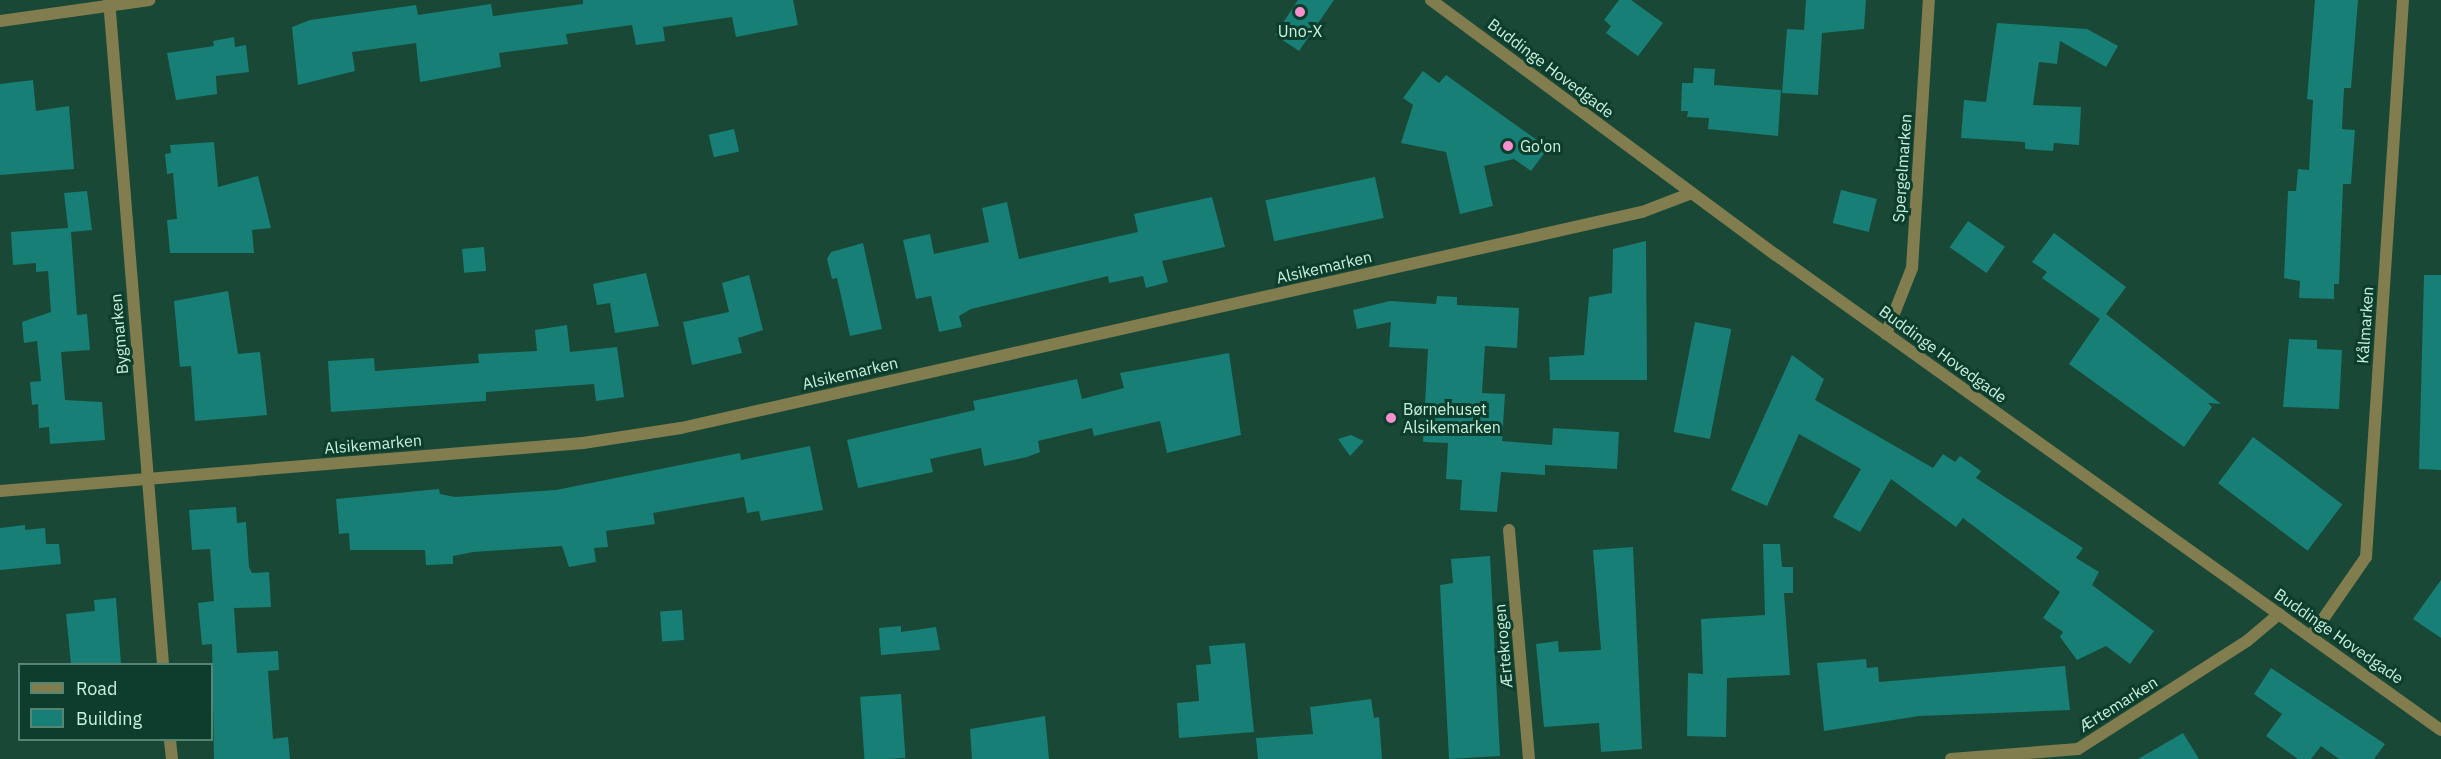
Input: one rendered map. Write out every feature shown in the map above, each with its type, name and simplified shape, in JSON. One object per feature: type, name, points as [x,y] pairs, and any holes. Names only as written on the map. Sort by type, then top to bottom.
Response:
[{"type":"street","points":[[0,21],[109,3],[150,0]]},
{"type":"street","name":"Buddinge Hovedgade","points":[[1431,0],[1886,334],[2279,614],[2312,635],[2441,730]]},
{"type":"street","name":"Spergelmarken","points":[[1886,334],[1912,268],[1929,0]]},
{"type":"street","name":"Kålmarken","points":[[2312,635],[2366,557],[2403,0]]},
{"type":"street","name":"Bygmarken","points":[[109,3],[163,663]]},
{"type":"street","name":"Alsikemarken","points":[[0,491],[583,443],[681,428],[1642,212],[1692,193]]},
{"type":"street","name":"Ærtekrogen","points":[[1509,530],[1529,759]]},
{"type":"street","name":"Ærtemarken","points":[[1951,759],[2078,754],[2247,642],[2279,614]]},
{"type":"street","points":[[170,741],[171,759]]},
{"type":"building","points":[[583,0],[793,0],[798,25],[736,37],[732,17],[663,27],[665,41],[636,45],[632,25],[566,34],[568,44],[499,53],[501,67],[420,82],[416,43],[352,52],[355,71],[298,85],[292,27],[310,20],[416,5],[418,15],[491,4],[493,16],[583,4]]},
{"type":"building","points":[[1298,0],[1334,0],[1299,51],[1275,35]]},
{"type":"building","points":[[1619,0],[1631,0],[1663,23],[1638,56],[1606,33],[1611,26],[1604,20]]},
{"type":"building","points":[[1806,0],[1866,0],[1864,29],[1822,33],[1818,95],[1782,93],[1787,29],[1804,30]]},
{"type":"building","points":[[2315,0],[2358,0],[2351,88],[2344,88],[2342,129],[2355,130],[2351,184],[2343,184],[2339,284],[2334,284],[2334,299],[2299,298],[2300,281],[2284,278],[2288,191],[2296,191],[2298,169],[2309,170],[2313,100],[2307,99]]},
{"type":"building","points":[[1997,23],[2087,29],[2118,46],[2106,67],[2060,41],[2057,64],[2039,62],[2033,105],[2081,107],[2079,145],[2054,143],[2053,151],[2025,149],[2025,142],[1961,138],[1964,100],[1986,102]]},
{"type":"building","points":[[234,37],[235,47],[246,45],[249,72],[216,76],[217,94],[176,100],[167,53],[214,46],[213,41]]},
{"type":"building","points":[[1694,68],[1715,69],[1714,85],[1781,90],[1778,136],[1708,129],[1709,118],[1687,117],[1688,111],[1681,111],[1682,83],[1693,83]]},
{"type":"building","points":[[1423,71],[1439,83],[1446,75],[1548,148],[1531,171],[1514,159],[1484,166],[1493,206],[1460,214],[1446,152],[1401,143],[1413,105],[1403,98]]},
{"type":"building","points":[[33,80],[36,111],[69,106],[74,169],[0,175],[0,84]]},
{"type":"building","points":[[734,129],[739,151],[714,157],[709,135]]},
{"type":"building","points":[[214,142],[218,187],[258,176],[271,228],[252,230],[254,253],[170,253],[167,220],[177,219],[173,173],[167,174],[165,154],[171,153],[170,145]]},
{"type":"building","points":[[1375,177],[1384,218],[1274,241],[1265,200]]},
{"type":"building","points":[[1841,190],[1877,199],[1869,232],[1833,223]]},
{"type":"building","points":[[87,191],[92,230],[71,232],[77,315],[87,314],[90,350],[61,352],[65,400],[102,402],[105,440],[50,444],[49,427],[39,428],[38,404],[32,405],[30,382],[41,381],[37,341],[24,343],[22,322],[51,312],[48,271],[36,272],[36,263],[13,265],[11,232],[68,228],[64,193]]},
{"type":"building","points":[[1212,197],[1225,247],[1162,261],[1168,282],[1146,288],[1143,276],[1109,283],[1108,276],[971,309],[959,316],[962,327],[939,332],[931,296],[916,299],[903,240],[930,234],[934,254],[989,242],[982,208],[1007,202],[1019,259],[1138,232],[1134,214]]},
{"type":"building","points":[[1968,221],[2005,247],[1987,273],[1950,247]]},
{"type":"building","points":[[2054,233],[2126,287],[2106,314],[2221,404],[2208,403],[2212,407],[2184,447],[2069,364],[2100,319],[2042,278],[2047,272],[2032,262]]},
{"type":"building","points":[[1646,241],[1647,380],[1550,380],[1549,357],[1584,355],[1589,297],[1612,293],[1613,249]]},
{"type":"building","points":[[863,243],[882,329],[850,336],[837,278],[832,279],[827,259],[831,252]]},
{"type":"building","points":[[484,247],[486,271],[464,273],[462,249]]},
{"type":"building","points":[[646,273],[659,326],[615,333],[610,303],[597,305],[593,284]]},
{"type":"building","points":[[749,275],[763,330],[738,338],[742,353],[692,365],[683,322],[729,312],[722,283]]},
{"type":"building","points":[[2424,275],[2441,275],[2441,470],[2419,469]]},
{"type":"building","points":[[228,291],[238,354],[260,352],[267,415],[195,421],[191,366],[180,367],[174,301]]},
{"type":"building","points":[[1437,296],[1457,297],[1457,305],[1519,308],[1517,348],[1485,346],[1482,393],[1505,394],[1502,441],[1552,445],[1553,428],[1619,432],[1617,469],[1545,465],[1545,475],[1501,472],[1497,512],[1460,510],[1462,480],[1446,479],[1448,443],[1423,442],[1428,349],[1389,347],[1391,322],[1357,329],[1353,310],[1390,301],[1436,304]]},
{"type":"building","points":[[1695,322],[1731,329],[1710,439],[1674,432]]},
{"type":"building","points":[[567,325],[570,352],[617,347],[624,397],[596,401],[594,384],[486,392],[486,401],[331,412],[328,361],[374,358],[375,371],[479,363],[478,354],[537,351],[535,330]]},
{"type":"building","points":[[2289,339],[2317,340],[2317,349],[2342,350],[2339,409],[2283,407]]},
{"type":"building","points":[[1229,353],[1241,435],[1167,453],[1160,421],[1094,436],[1092,428],[1038,441],[1040,452],[1027,457],[984,466],[981,448],[930,459],[933,472],[858,488],[847,440],[975,410],[973,401],[1077,379],[1082,399],[1124,388],[1120,373]]},
{"type":"building","points":[[1792,355],[1824,379],[1815,400],[1933,468],[1943,454],[1955,462],[1960,456],[1981,471],[1976,478],[2083,548],[2076,558],[2099,572],[2092,585],[2154,631],[2130,664],[2106,646],[2077,660],[2060,637],[2063,632],[2043,618],[2060,592],[1963,518],[1956,527],[1891,479],[1860,532],[1833,517],[1861,469],[1799,434],[1767,506],[1731,490]]},
{"type":"building","points":[[1351,435],[1364,441],[1350,456],[1338,439]]},
{"type":"building","points":[[2253,437],[2342,504],[2308,551],[2218,483]]},
{"type":"building","points":[[810,446],[823,510],[761,521],[759,511],[747,513],[744,497],[653,513],[655,524],[606,531],[608,547],[594,548],[596,562],[569,567],[562,546],[473,552],[453,556],[453,564],[426,565],[425,550],[350,550],[349,533],[339,534],[336,499],[439,489],[440,494],[455,497],[556,490],[740,453],[741,460]]},
{"type":"building","points":[[236,507],[237,523],[246,522],[249,567],[252,573],[269,572],[271,607],[234,608],[237,653],[278,651],[279,670],[268,671],[273,739],[288,737],[290,759],[214,759],[212,644],[202,645],[198,603],[214,601],[210,549],[192,550],[189,510]]},
{"type":"building","points":[[25,525],[25,530],[45,528],[46,544],[59,544],[61,564],[0,570],[0,528]]},
{"type":"building","points":[[1763,544],[1780,544],[1782,567],[1793,567],[1793,593],[1784,593],[1790,675],[1727,678],[1726,737],[1687,736],[1688,673],[1703,674],[1701,619],[1765,615]]},
{"type":"building","points":[[1633,547],[1642,749],[1601,752],[1599,723],[1544,727],[1536,644],[1558,641],[1559,652],[1601,650],[1593,550]]},
{"type":"building","points":[[1490,556],[1500,756],[1449,759],[1440,585],[1453,583],[1451,559]]},
{"type":"building","points":[[2441,580],[2441,638],[2413,619]]},
{"type":"building","points":[[116,598],[121,663],[71,663],[66,614],[95,611],[94,600]]},
{"type":"building","points":[[682,610],[684,640],[662,641],[660,612]]},
{"type":"building","points":[[901,626],[901,632],[936,627],[940,650],[881,655],[879,628]]},
{"type":"building","points":[[1245,643],[1254,732],[1179,738],[1177,703],[1199,701],[1196,665],[1211,664],[1209,646]]},
{"type":"building","points":[[1866,659],[1867,668],[1878,667],[1879,682],[2065,666],[2070,710],[1919,716],[1824,731],[1817,663]]},
{"type":"building","points":[[2271,668],[2385,744],[2374,759],[2339,759],[2321,746],[2311,759],[2298,759],[2266,736],[2282,714],[2254,694]]},
{"type":"building","points":[[901,694],[905,758],[864,759],[860,697]]},
{"type":"building","points":[[1371,699],[1374,718],[1379,717],[1382,759],[1258,759],[1256,738],[1313,734],[1310,707]]},
{"type":"building","points":[[1045,716],[1049,759],[972,759],[970,729]]},
{"type":"building","points":[[2183,733],[2199,759],[2138,759]]},
{"type":"place","name":"Uno-X","points":[[1300,12]]},
{"type":"place","name":"Go'on","points":[[1508,146]]},
{"type":"place","name":"Børnehuset Alsikemarken","points":[[1391,418]]}]
